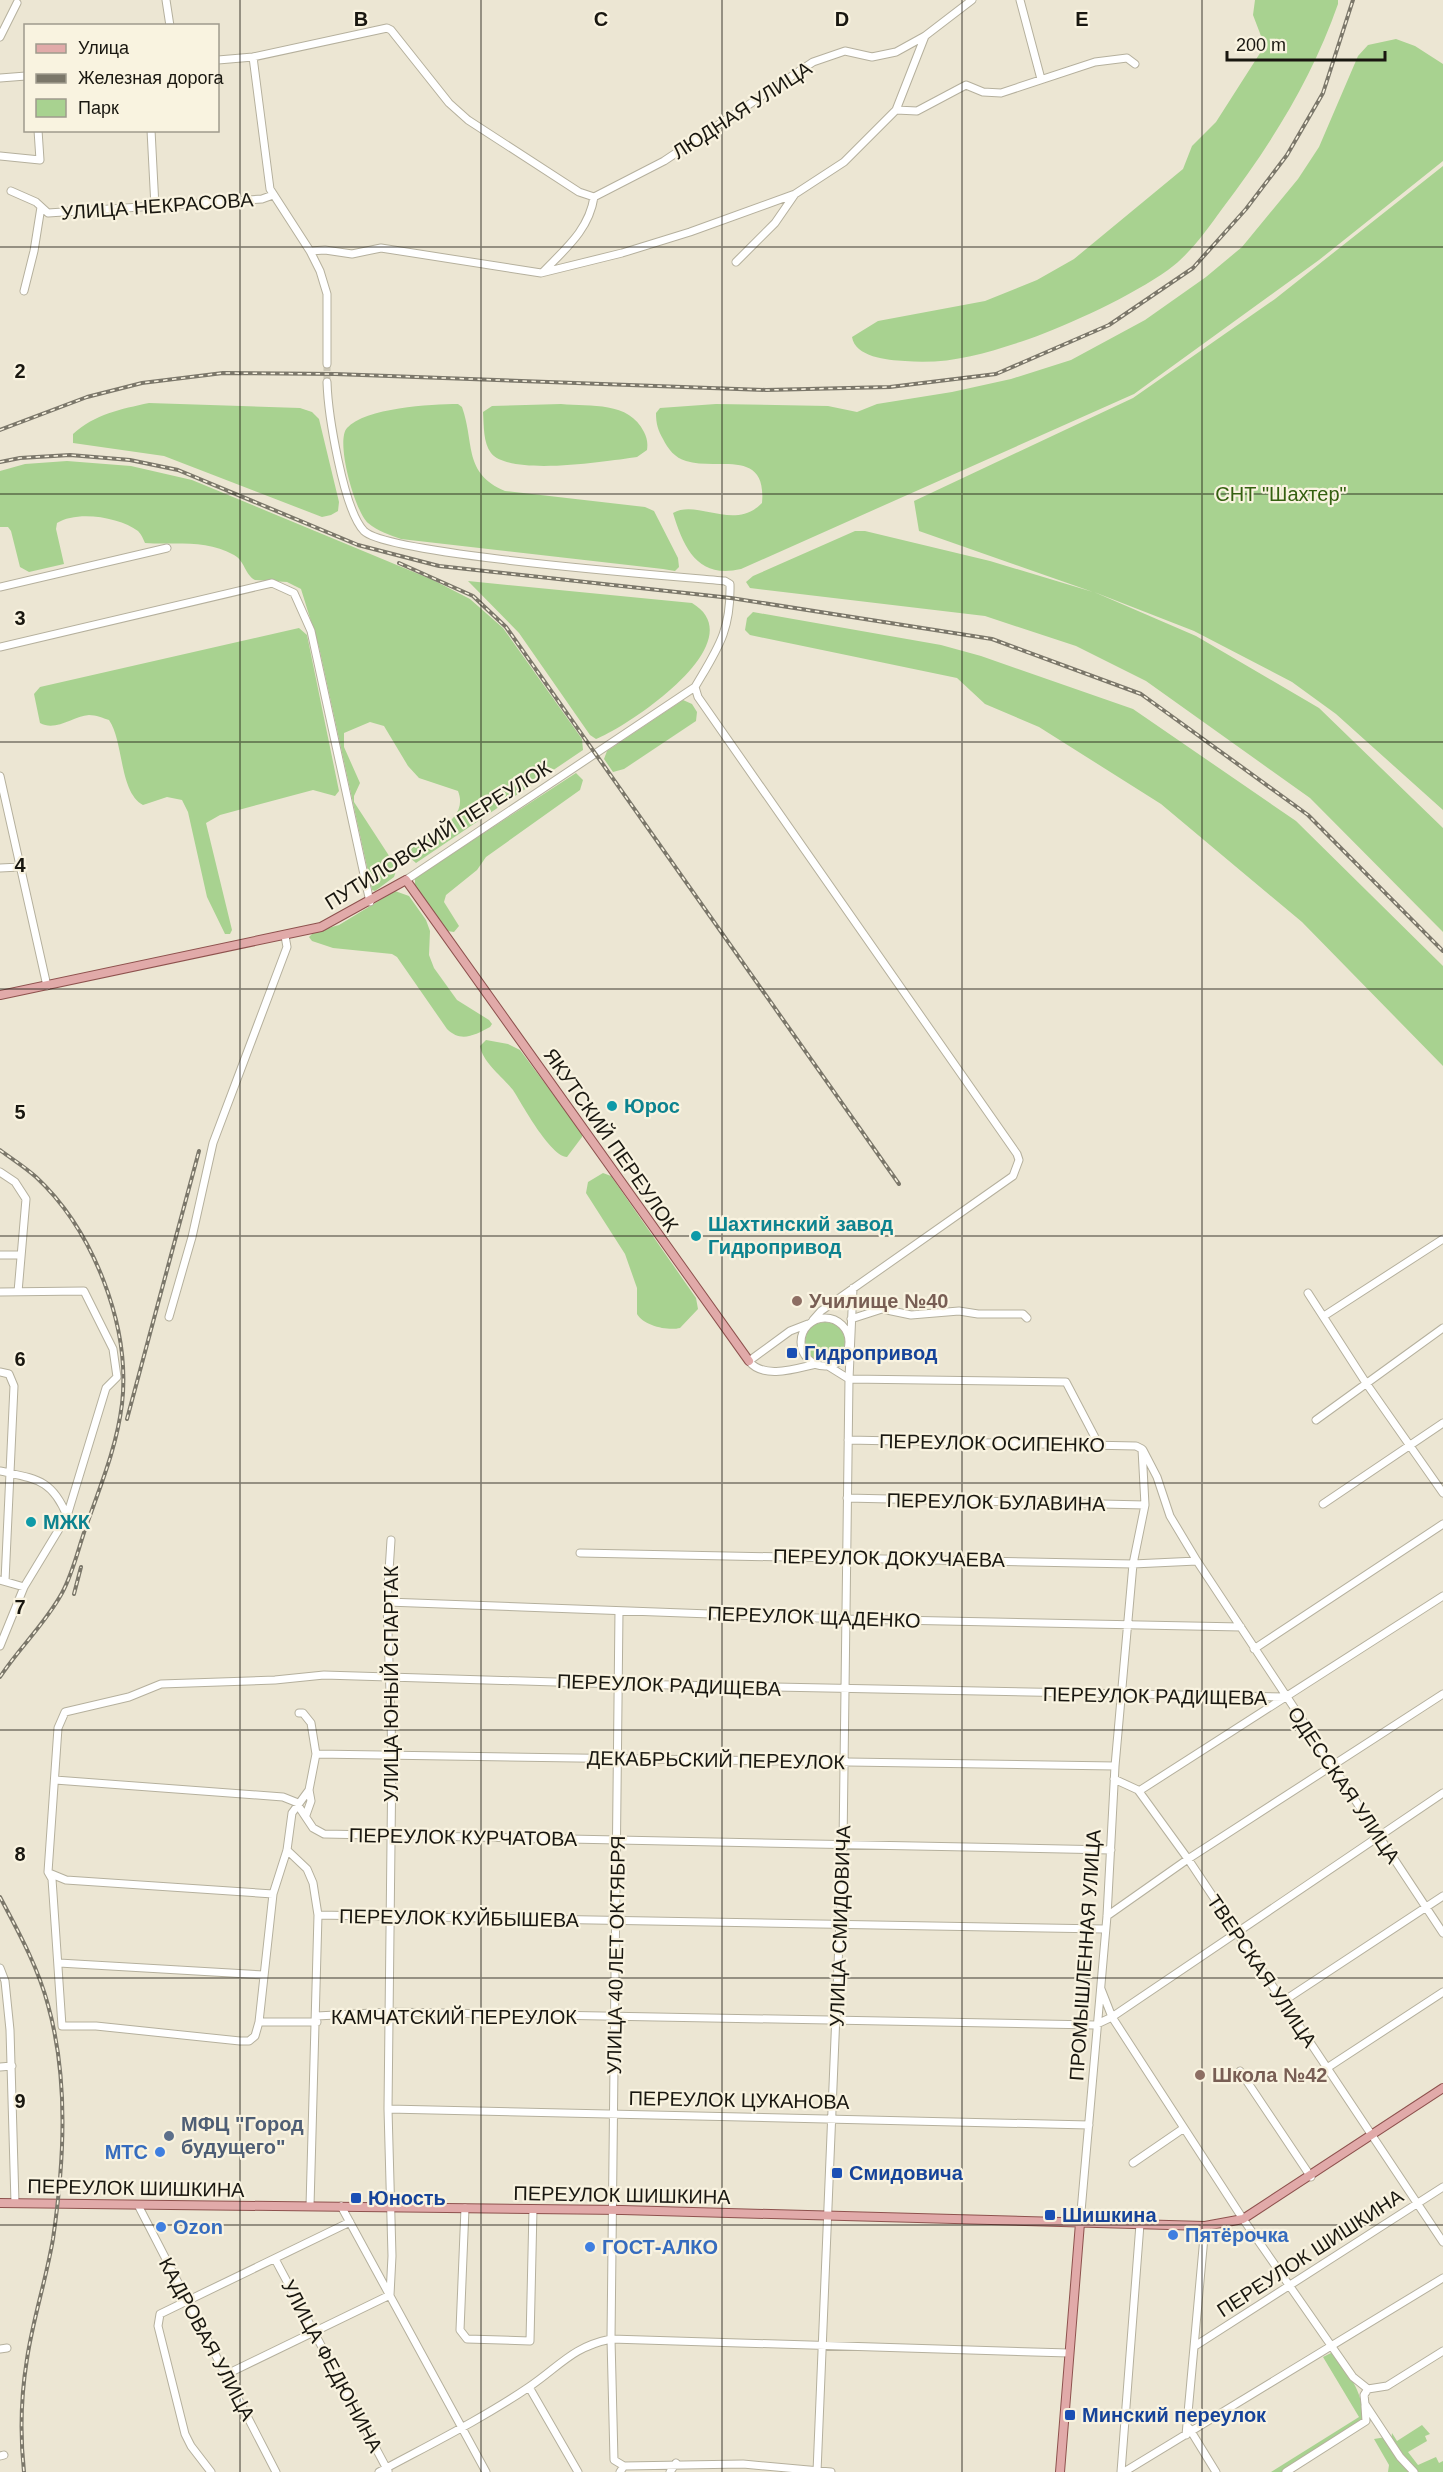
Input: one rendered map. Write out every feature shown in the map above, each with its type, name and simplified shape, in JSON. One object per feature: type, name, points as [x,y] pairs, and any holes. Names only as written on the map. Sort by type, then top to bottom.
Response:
[{"type":"main road","name":"ПУТИЛОВСКИЙ ПЕРЕУЛОК","points":[[0,995],[285,936],[331,924],[405,880]]},
{"type":"main road","name":"ЯКУТСКИЙ ПЕРЕУЛОК","points":[[405,880],[749,1361]]},
{"type":"main road","points":[[1243,2219],[1311,2177],[1443,2088]]},
{"type":"main road","name":"ПЕРЕУЛОК ШИШКИНА","points":[[0,2203],[613,2210],[1204,2226],[1243,2219]]},
{"type":"main road","name":"ПРОМЫШЛЕННАЯ УЛИЦА","points":[[1060,2472],[1080,2223]]},
{"type":"street","points":[[166,0],[170,24]]},
{"type":"street","points":[[310,251],[325,250],[352,254],[381,248],[541,273],[645,246],[795,194],[844,162],[896,110],[925,36],[972,0]]},
{"type":"street","points":[[1020,0],[1041,80]]},
{"type":"street","points":[[0,37],[17,3]]},
{"type":"street","points":[[219,60],[253,57],[387,28],[400,38],[449,103],[468,120],[579,192],[594,197],[592,210],[584,227],[541,273]]},
{"type":"street","name":"ЛЮДНАЯ УЛИЦА","points":[[594,197],[664,161],[813,62],[845,51],[873,57],[896,52],[925,36]]},
{"type":"street","points":[[253,57],[269,183],[273,195],[310,251],[320,271],[327,294],[327,364]]},
{"type":"street","points":[[896,110],[917,111],[947,93],[966,85],[983,92],[1001,93],[1095,62],[1127,58],[1135,64]]},
{"type":"street","points":[[0,78],[24,76]]},
{"type":"street","points":[[0,156],[40,160],[38,132]]},
{"type":"street","points":[[152,132],[155,207]]},
{"type":"street","name":"УЛИЦА НЕКРАСОВА","points":[[11,191],[42,207],[48,213],[262,199],[273,195]]},
{"type":"street","points":[[736,262],[775,223],[795,194]]},
{"type":"street","points":[[24,291],[42,207]]},
{"type":"street","points":[[327,382],[346,493],[358,522],[372,537],[396,544],[483,557],[724,581],[730,584],[729,621],[721,644],[695,687],[705,709],[1017,1154],[1019,1160],[1012,1176],[820,1311],[802,1334],[801,1346],[806,1357],[816,1364]]},
{"type":"street","points":[[0,587],[167,548]]},
{"type":"street","points":[[0,647],[272,583],[294,593],[311,631],[370,902]]},
{"type":"street","name":"ПУТИЛОВСКИЙ ПЕРЕУЛОК","points":[[405,880],[695,687]]},
{"type":"street","points":[[0,776],[3,805],[20,867],[47,986]]},
{"type":"street","points":[[0,868],[20,867]]},
{"type":"street","points":[[169,1317],[192,1238],[213,1143],[286,947],[285,936]]},
{"type":"street","points":[[0,1172],[21,1189],[26,1198],[18,1292]]},
{"type":"street","points":[[1323,1316],[1443,1239]]},
{"type":"street","points":[[0,1255],[21,1255]]},
{"type":"street","name":"УЛИЦА СМИДОВИЧА","points":[[817,2471],[838,2021],[843,1845],[849,1340],[853,1288]]},
{"type":"street","points":[[0,1292],[84,1291],[112,1349],[117,1377],[106,1388],[67,1516],[24,1587],[0,1646]]},
{"type":"street","points":[[1308,1293],[1366,1383],[1443,1493]]},
{"type":"street","points":[[851,1319],[882,1309],[911,1315],[926,1311],[959,1311],[978,1314],[1023,1314],[1027,1318]]},
{"type":"street","points":[[828,1366],[844,1357],[849,1340],[846,1329],[837,1320],[825,1317],[790,1331],[749,1361],[760,1369],[784,1371],[816,1364],[828,1366],[839,1370],[849,1379],[1066,1382],[1099,1445]]},
{"type":"street","points":[[1316,1420],[1443,1328]]},
{"type":"street","points":[[0,1372],[9,1374],[14,1386],[2,1581],[24,1587]]},
{"type":"street","points":[[1323,1504],[1443,1423]]},
{"type":"street","name":"ПЕРЕУЛОК ОСИПЕНКО","points":[[848,1440],[1099,1445],[1139,1448]]},
{"type":"street","name":"ПРОМЫШЛЕННАЯ УЛИЦА","points":[[1080,2223],[1095,2025],[1107,1916],[1114,1766],[1133,1564],[1144,1505],[1139,1448]]},
{"type":"street","name":"ОДЕССКАЯ УЛИЦА","points":[[1139,1448],[1157,1477],[1170,1516],[1197,1561],[1443,1933]]},
{"type":"street","points":[[0,1471],[40,1480],[49,1486],[59,1496],[67,1516]]},
{"type":"street","name":"ПЕРЕУЛОК БУЛАВИНА","points":[[847,1498],[1144,1505]]},
{"type":"street","points":[[1254,1649],[1443,1524]]},
{"type":"street","name":"УЛИЦА ЮНЫЙ СПАРТАК","points":[[390,2295],[392,2256],[388,2109],[391,2012],[392,1754],[387,1602],[391,1540]]},
{"type":"street","name":"ПЕРЕУЛОК ДОКУЧАЕВА","points":[[580,1552],[1133,1564],[1197,1561]]},
{"type":"street","points":[[1114,1779],[1139,1791],[1443,1596]]},
{"type":"street","name":"ПЕРЕУЛОК ЩАДЕНКО","points":[[387,1602],[846,1618],[1241,1627]]},
{"type":"street","name":"УЛИЦА 40 ЛЕТ ОКТЯБРЯ","points":[[620,1611],[611,2338],[614,2460],[622,2469]]},
{"type":"street","name":"ПЕРЕУЛОК РАДИЩЕВА","points":[[55,1780],[61,1719],[65,1712],[129,1696],[161,1684],[275,1680],[324,1675],[845,1690],[1285,1697]]},
{"type":"street","points":[[1107,1916],[1188,1859],[1443,1694]]},
{"type":"street","points":[[299,1713],[303,1713],[310,1723],[316,1754],[309,1790],[311,1801],[306,1815]]},
{"type":"street","name":"ДЕКАБРЬСКИЙ ПЕРЕУЛОК","points":[[316,1754],[1114,1766]]},
{"type":"street","points":[[298,1804],[283,1797],[55,1780],[48,1872],[52,1880],[62,2026],[182,2034],[240,2041],[253,2038],[259,2022],[273,1894],[287,1850],[292,1813],[309,1790]]},
{"type":"street","name":"ТВЕРСКАЯ УЛИЦА","points":[[1139,1791],[1188,1859],[1443,2242]]},
{"type":"street","points":[[1095,2025],[1112,2017],[1443,1792]]},
{"type":"street","name":"ПЕРЕУЛОК КУРЧАТОВА","points":[[298,1804],[313,1828],[324,1834],[1111,1851]]},
{"type":"street","points":[[287,1850],[307,1869],[313,1883],[318,1915],[317,2019],[310,2206]]},
{"type":"street","points":[[48,1872],[66,1880],[273,1894]]},
{"type":"street","points":[[1282,2002],[1443,1896]]},
{"type":"street","name":"ПЕРЕУЛОК КУЙБЫШЕВА","points":[[318,1915],[1104,1929]]},
{"type":"street","points":[[58,1963],[264,1975]]},
{"type":"street","points":[[0,1968],[5,1981],[12,2066],[15,2203]]},
{"type":"street","points":[[1100,1986],[1112,2017],[1243,2219],[1353,2377],[1368,2389]]},
{"type":"street","points":[[1327,2068],[1443,1992]]},
{"type":"street","name":"КАМЧАТСКИЙ ПЕРЕУЛОК","points":[[259,2022],[391,2012],[615,2018],[1095,2025]]},
{"type":"street","points":[[0,2067],[12,2066]]},
{"type":"street","points":[[1240,2071],[1311,2177]]},
{"type":"street","name":"ПЕРЕУЛОК ЦУКАНОВА","points":[[388,2109],[1089,2125]]},
{"type":"street","points":[[1133,2163],[1184,2128]]},
{"type":"street","name":"ПЕРЕУЛОК ШИШКИНА","points":[[1195,2346],[1443,2187]]},
{"type":"street","name":"КАДРОВАЯ УЛИЦА","points":[[138,2205],[276,2472]]},
{"type":"street","points":[[341,2206],[486,2472]]},
{"type":"street","points":[[465,2208],[460,2330],[467,2339],[530,2341],[533,2209]]},
{"type":"street","points":[[211,2472],[191,2446],[185,2434],[158,2326],[160,2314],[350,2222]]},
{"type":"street","points":[[1122,2472],[1140,2224]]},
{"type":"street","points":[[1204,2226],[1188,2433],[1216,2472]]},
{"type":"street","name":"УЛИЦА ФЕДЮНИНА","points":[[275,2259],[385,2471]]},
{"type":"street","points":[[1122,2472],[1333,2347],[1443,2278]]},
{"type":"street","points":[[225,2375],[390,2295]]},
{"type":"street","points":[[385,2471],[530,2387],[564,2359],[589,2343],[611,2338],[823,2347],[1069,2353]]},
{"type":"street","points":[[1366,2421],[1364,2395],[1368,2389],[1387,2385],[1443,2351]]},
{"type":"street","points":[[530,2387],[578,2472]]},
{"type":"street","points":[[1365,2404],[1400,2457],[1414,2472]]},
{"type":"street","points":[[1366,2421],[1382,2429]]},
{"type":"street","points":[[1286,2472],[1366,2421]]},
{"type":"street","points":[[670,2472],[676,2463]]},
{"type":"street","points":[[622,2469],[676,2463],[744,2464],[831,2472]]},
{"type":"green space","points":[[1255,0],[1338,0],[1338,4],[1316,59],[1273,136],[1204,234],[1176,264],[1154,280],[1081,318],[1029,339],[983,353],[937,361],[898,361],[865,353],[854,344],[852,337],[878,321],[985,301],[1037,280],[1074,259],[1183,169],[1192,146],[1216,122],[1262,50],[1261,36],[1253,15]]},
{"type":"green space","points":[[1396,39],[1415,46],[1443,64],[1443,161],[1319,260],[1134,394],[741,569],[714,570],[703,565],[688,549],[673,513],[694,510],[740,515],[762,503],[761,486],[757,474],[748,468],[738,465],[686,461],[675,455],[665,443],[658,427],[656,413],[660,408],[716,404],[828,406],[857,412],[877,404],[952,392],[1011,379],[1071,360],[1145,320],[1206,277],[1242,247],[1298,179],[1319,147],[1358,56],[1368,45]]},
{"type":"green space","name":"СНТ \"Шахтер\"","points":[[1443,166],[1443,810],[1336,714],[1292,682],[1194,631],[1094,592],[1196,636],[1319,708],[1443,828],[1443,932],[1310,798],[1146,681],[1076,646],[985,616],[750,588],[746,582],[753,576],[855,531],[865,531],[990,561],[1093,592],[919,531],[914,501],[1133,398],[1275,299]]},
{"type":"green space","points":[[149,403],[300,408],[312,412],[319,419],[339,502],[338,511],[322,517],[164,456],[73,443],[73,434],[99,417]]},
{"type":"green space","points":[[458,404],[462,407],[466,420],[476,466],[492,484],[505,491],[645,507],[654,511],[678,558],[679,567],[675,571],[401,539],[372,526],[363,516],[352,492],[343,447],[347,428],[368,416],[399,408]]},
{"type":"green space","points":[[561,404],[608,407],[629,415],[644,432],[647,450],[637,457],[560,466],[538,466],[502,460],[488,449],[483,412],[492,406]]},
{"type":"green space","points":[[67,461],[131,466],[192,480],[433,580],[470,599],[503,628],[582,739],[583,750],[416,863],[408,856],[409,851],[453,819],[460,801],[458,791],[419,778],[408,766],[384,726],[370,722],[344,733],[344,747],[360,783],[354,796],[354,802],[397,868],[394,877],[375,891],[372,890],[319,647],[301,589],[287,582],[255,580],[238,558],[223,550],[190,544],[145,543],[139,532],[130,526],[110,519],[87,516],[65,519],[57,523],[56,529],[64,564],[29,572],[20,567],[11,531],[8,527],[0,527],[0,471],[25,464]]},
{"type":"green space","points":[[468,581],[692,603],[708,619],[709,638],[698,659],[658,700],[634,718],[596,739],[590,735],[519,633]]},
{"type":"green space","points":[[753,612],[941,645],[981,656],[1133,709],[1296,821],[1443,966],[1443,1066],[1302,922],[1161,804],[1039,727],[985,704],[957,678],[750,635],[745,630],[747,618]]},
{"type":"green space","points":[[299,628],[307,635],[339,791],[335,796],[313,790],[220,815],[206,823],[232,930],[230,934],[225,934],[207,897],[188,812],[182,800],[167,797],[143,805],[135,799],[130,789],[114,729],[109,720],[89,715],[52,726],[40,723],[34,694],[40,687]]},
{"type":"green space","points":[[683,700],[692,704],[697,712],[696,721],[624,769],[613,772],[604,759],[607,751]]},
{"type":"green space","points":[[576,773],[583,780],[580,790],[486,857],[477,870],[446,895],[444,902],[459,926],[454,932],[447,931],[415,886],[415,878]]},
{"type":"green space","points":[[395,891],[409,896],[426,920],[430,931],[429,955],[434,968],[457,1000],[489,1020],[492,1024],[490,1027],[479,1033],[458,1036],[447,1029],[397,957],[392,954],[333,948],[312,941],[309,937],[314,932],[339,925]]},
{"type":"green space","points":[[486,1040],[508,1044],[520,1050],[582,1133],[582,1137],[567,1157],[560,1154],[545,1139],[513,1090],[485,1058],[480,1046]]},
{"type":"green space","points":[[603,1173],[611,1176],[696,1298],[698,1309],[680,1328],[657,1327],[645,1322],[637,1314],[637,1288],[625,1254],[586,1193],[588,1182]]},
{"type":"green space","points":[[825,1322],[833,1323],[839,1328],[844,1334],[844,1350],[839,1356],[833,1361],[825,1362],[817,1361],[811,1356],[806,1350],[805,1342],[806,1334],[811,1328],[817,1323]]},
{"type":"green space","points":[[1333,2352],[1357,2391],[1364,2419],[1284,2472],[1271,2472],[1359,2417],[1323,2357]]},
{"type":"green space","points":[[1422,2425],[1430,2434],[1425,2436],[1427,2441],[1408,2452],[1418,2465],[1436,2457],[1439,2463],[1443,2461],[1443,2472],[1388,2472],[1389,2465],[1374,2439],[1386,2437],[1391,2442],[1392,2433],[1397,2441]]},
{"type":"tunnel","points":[[327,364],[327,382]]},
{"type":"railway","points":[[0,430],[87,397],[142,383],[223,373],[335,374],[766,390],[890,387],[996,374],[1109,325],[1193,268],[1246,209],[1287,155],[1323,93],[1353,0]]},
{"type":"railway","points":[[0,462],[20,458],[70,455],[130,460],[178,470],[358,545],[439,566],[731,598],[992,639],[1141,694],[1308,815],[1443,951]]},
{"type":"railway","points":[[399,563],[473,596],[506,627],[899,1184]]},
{"type":"railway","points":[[0,1150],[32,1173],[56,1199],[75,1224],[91,1252],[114,1312],[123,1374],[122,1404],[113,1449],[70,1576],[48,1615],[0,1677]]},
{"type":"railway","points":[[127,1419],[199,1151]]},
{"type":"railway","points":[[74,1594],[81,1567]]},
{"type":"railway","points":[[0,1897],[27,1950],[44,1991],[55,2033],[62,2092],[62,2151],[57,2210],[23,2387],[24,2472]]},
{"type":"place","name":"Юрос","points":[[612,1106]]},
{"type":"place","name":"Шахтинский завод Гидропривод","points":[[696,1236]]},
{"type":"place","name":"Училище №40","points":[[797,1301]]},
{"type":"place","name":"Гидропривод","points":[[792,1353]]},
{"type":"place","name":"МЖК","points":[[31,1522]]},
{"type":"place","name":"Школа №42","points":[[1200,2075]]},
{"type":"place","name":"МФЦ \"Город будущего\"","points":[[169,2136]]},
{"type":"place","name":"МТС","points":[[160,2152]]},
{"type":"place","name":"Смидовича","points":[[837,2173]]},
{"type":"place","name":"Юность","points":[[356,2198]]},
{"type":"place","name":"Шишкина","points":[[1050,2215]]},
{"type":"place","name":"Ozon","points":[[161,2227]]},
{"type":"place","name":"Пятёрочка","points":[[1173,2235]]},
{"type":"place","name":"ГОСТ-АЛКО","points":[[590,2247]]},
{"type":"place","name":"Минский переулок","points":[[1070,2415]]}]
